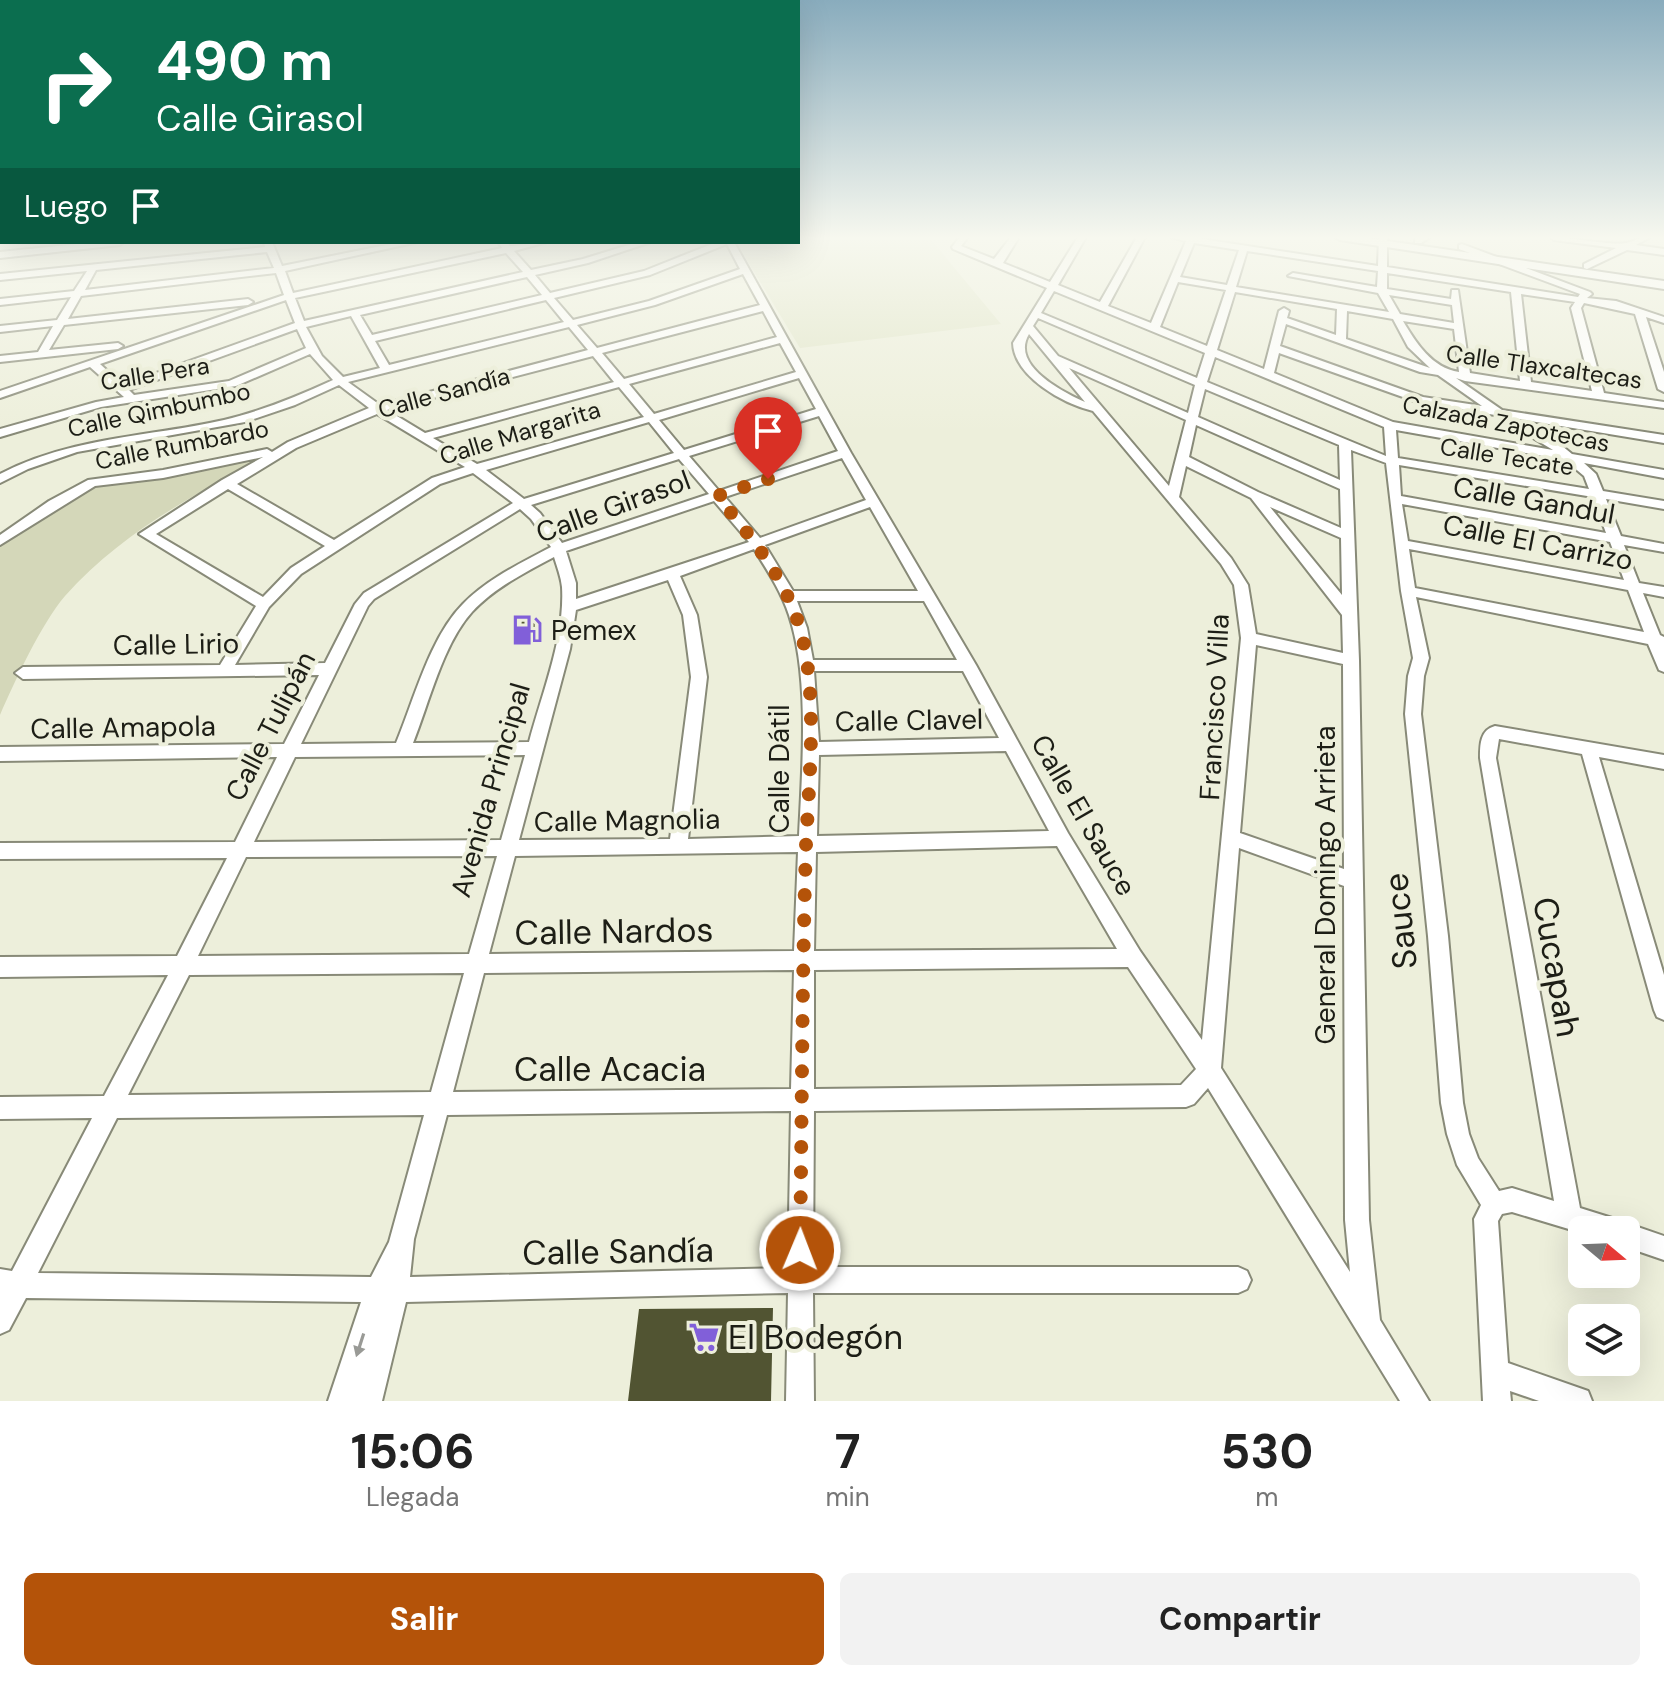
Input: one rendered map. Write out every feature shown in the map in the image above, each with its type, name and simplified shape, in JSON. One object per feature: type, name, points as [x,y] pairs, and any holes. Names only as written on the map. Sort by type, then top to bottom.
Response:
[{"type":"street","points":[[42,354],[73,302]]},
{"type":"street","points":[[0,329],[241,302]]},
{"type":"street","points":[[0,395],[270,302]]},
{"type":"street","name":"Avenida Principal","points":[[286,302],[325,368],[340,381],[523,503],[544,523],[560,548],[569,582],[562,649],[474,965],[440,1104],[387,1290],[342,1401]]},
{"type":"street","points":[[122,389],[300,325],[400,302]]},
{"type":"street","points":[[369,339],[526,302]]},
{"type":"street","name":"Calle Dátil","points":[[554,302],[756,542],[788,596],[799,625],[806,666],[811,749],[804,960],[800,1401]]},
{"type":"street","name":"Calle Qimbumbo","points":[[0,479],[88,444],[208,426],[250,416],[340,381],[654,302]]},
{"type":"street","name":"Calle El Sauce","points":[[762,302],[968,665],[1062,838],[1133,958],[1210,1070],[1415,1401]]},
{"type":"street","points":[[1045,302],[1018,343],[1020,355],[1052,390],[1070,401],[1095,409]]},
{"type":"street","name":"Calzada Zapotecas","points":[[1091,302],[1390,425],[1577,461],[1664,474]]},
{"type":"street","points":[[1102,307],[1105,302]]},
{"type":"street","points":[[1154,328],[1165,302]]},
{"type":"street","points":[[1172,499],[1201,383],[1225,302]]},
{"type":"street","points":[[1268,375],[1286,302]]},
{"type":"street","points":[[1314,302],[1458,327]]},
{"type":"street","points":[[1387,302],[1412,345],[1443,374],[1577,461],[1590,474],[1632,587],[1658,640],[1664,666]]},
{"type":"street","points":[[1452,302],[1456,303],[1465,378]]},
{"type":"street","points":[[1517,302],[1526,386]]},
{"type":"street","points":[[1580,302],[1576,308],[1599,396]]},
{"type":"street","points":[[1606,302],[1660,317]]},
{"type":"street","name":"Calle Sandía","points":[[264,604],[146,534],[292,445],[378,409],[765,307]]},
{"type":"street","points":[[1341,342],[1342,307]]},
{"type":"street","points":[[1639,311],[1660,362],[1664,389]]},
{"type":"street","points":[[354,313],[386,369]]},
{"type":"street","name":"Calle Tlaxcaltecas","points":[[1282,319],[1402,364],[1443,374],[1664,405]]},
{"type":"street","name":"Francisco Villa","points":[[1033,322],[1054,357],[1095,409],[1226,561],[1241,585],[1249,638],[1210,1070]]},
{"type":"street","name":"Calle Tecate","points":[[1033,322],[1201,383],[1391,462],[1664,505]]},
{"type":"street","points":[[423,437],[783,339]]},
{"type":"street","points":[[0,359],[147,343]]},
{"type":"street","points":[[1276,348],[1388,391],[1502,415],[1664,439]]},
{"type":"street","name":"Calle Pera","points":[[0,433],[59,414],[131,398],[232,384],[312,349]]},
{"type":"street","points":[[1054,357],[1346,487]]},
{"type":"street","points":[[92,363],[131,398]]},
{"type":"street","name":"Calle Margarita","points":[[225,669],[264,604],[296,571],[436,481],[649,416],[801,374]]},
{"type":"street","name":"Calle Tulipán","points":[[0,1321],[10,1283],[111,1107],[288,751],[369,596],[506,510],[523,503],[822,411]]},
{"type":"street","name":"Sauce","points":[[1390,425],[1395,499],[1421,658],[1416,676],[1413,714],[1438,936],[1452,1103],[1458,1134],[1469,1165],[1494,1204]]},
{"type":"street","name":"General Domingo Arrieta","points":[[1345,444],[1345,535],[1351,660],[1357,1220],[1367,1325]]},
{"type":"street","name":"Calle Rumbardo","points":[[0,541],[92,483],[234,461],[292,445]]},
{"type":"street","name":"Calle Girasol","points":[[402,750],[451,630],[466,609],[521,568],[560,548],[845,453]]},
{"type":"street","points":[[1181,458],[1254,495],[1345,535]]},
{"type":"street","points":[[226,483],[334,546]]},
{"type":"street","points":[[1254,495],[1349,613]]},
{"type":"street","name":"Calle Gandul","points":[[1395,499],[1664,548]]},
{"type":"street","points":[[568,607],[672,574],[875,501]]},
{"type":"street","points":[[0,529],[18,528]]},
{"type":"street","name":"Calle El Carrizo","points":[[1403,544],[1664,592]]},
{"type":"street","points":[[672,574],[690,615],[699,677],[678,847]]},
{"type":"street","points":[[1408,591],[1658,640]]},
{"type":"street","points":[[788,596],[929,596]]},
{"type":"street","points":[[1249,638],[1351,660]]},
{"type":"street","points":[[806,666],[968,665]]},
{"type":"street","name":"Calle Lirio","points":[[23,673],[330,669]]},
{"type":"street","name":"Cucapah","points":[[1569,1215],[1488,758],[1489,740],[1495,732],[1588,747]]},
{"type":"street","name":"Calle Clavel","points":[[811,749],[1009,744]]},
{"type":"street","points":[[1664,762],[1588,747],[1664,1010]]},
{"type":"street","name":"Calle Amapola","points":[[0,754],[535,748]]},
{"type":"street","name":"Calle Magnolia","points":[[0,851],[806,846],[1062,838]]},
{"type":"street","points":[[1233,838],[1351,880]]},
{"type":"street","name":"Calle Nardos","points":[[0,967],[1133,958]]},
{"type":"street","name":"Calle Acacia","points":[[0,1108],[1186,1096],[1210,1070]]},
{"type":"street","points":[[1497,1401],[1486,1219],[1494,1204],[1512,1200],[1572,1216]]},
{"type":"street","points":[[1640,1240],[1664,1248]]},
{"type":"street","name":"Calle Sandía","points":[[10,1283],[387,1290],[800,1280],[1238,1280]]},
{"type":"street","name":"Avenida Principal","points":[[368,1401],[387,1290]]},
{"type":"street","points":[[1495,1372],[1578,1401]]},
{"type":"shaded area","points":[[772,302],[983,302],[1001,324],[800,348]]},
{"type":"shaded area","points":[[265,457],[159,518],[109,553],[86,574],[65,596],[47,622],[0,715],[0,547],[96,481]]},
{"type":"building","name":"Pemex","points":[[535,617],[534,641],[520,643],[522,618]]},
{"type":"building","name":"El Bodegón","points":[[773,1308],[771,1401],[628,1401],[639,1309]]},
{"type":"place","name":"Pemex","points":[[527,630]]},
{"type":"place","name":"El Bodegón","points":[[704,1337]]},
{"type":"route","points":[[768,479],[717,496],[756,542],[788,596],[799,625],[806,666],[811,749],[806,846],[800,1250]]}]
